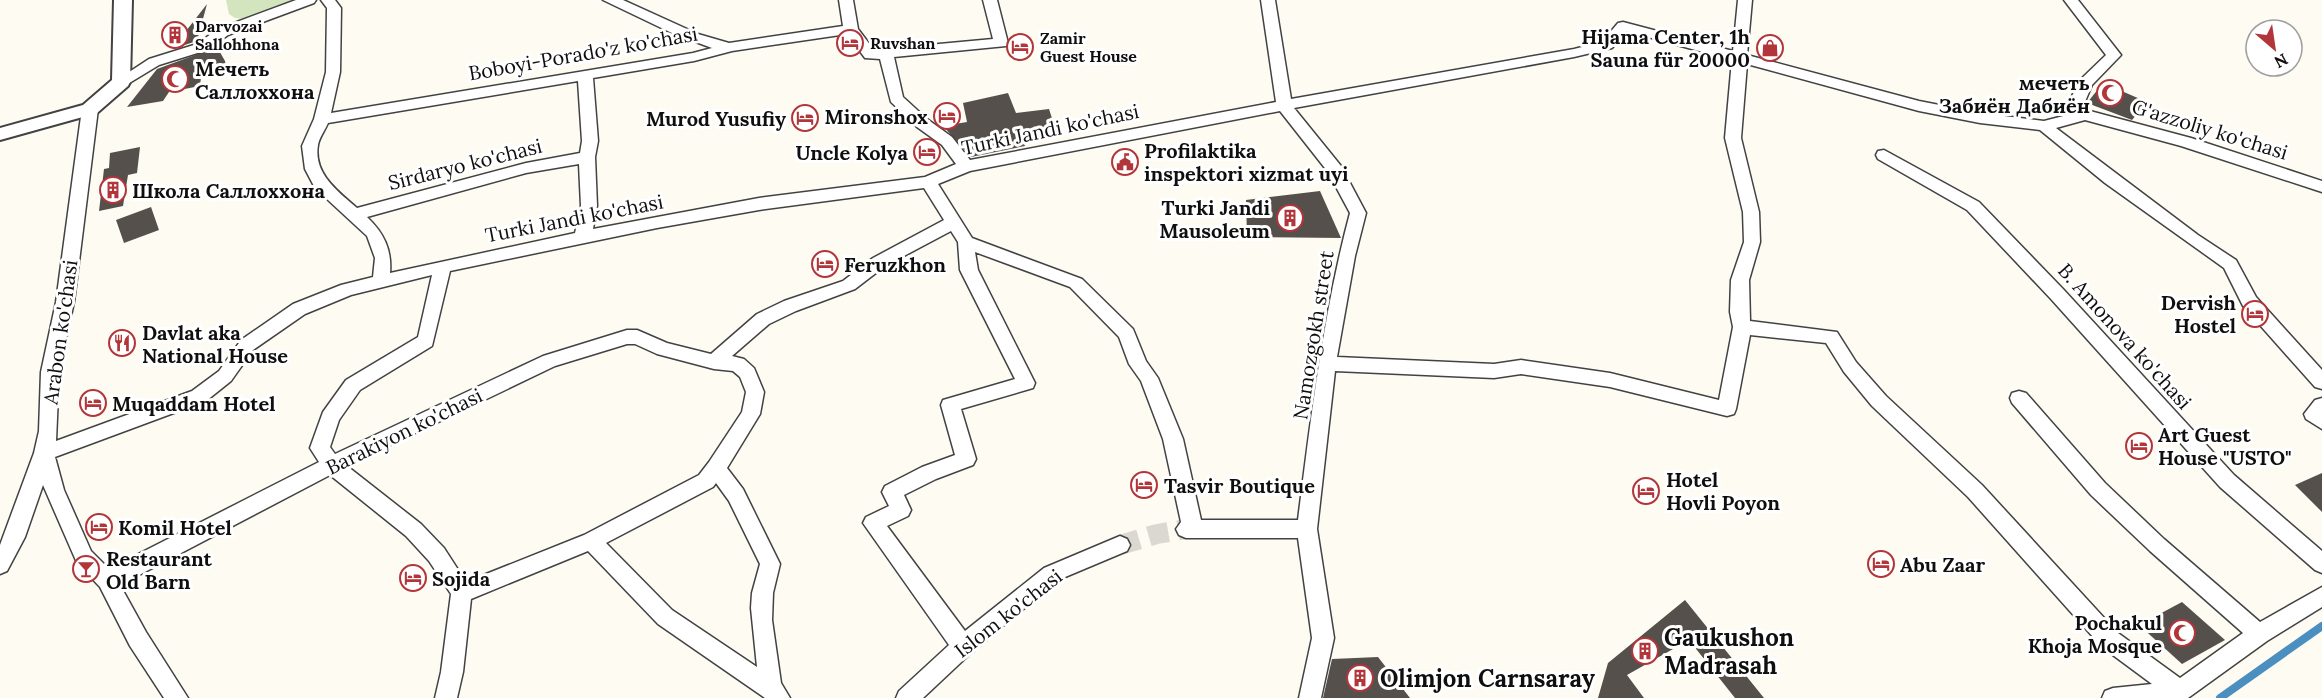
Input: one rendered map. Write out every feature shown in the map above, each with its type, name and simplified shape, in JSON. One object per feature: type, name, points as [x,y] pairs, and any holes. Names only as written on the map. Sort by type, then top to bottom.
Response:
[{"type":"street","points":[[121,81],[123,0]]},
{"type":"street","points":[[0,134],[90,110],[121,81],[156,61],[208,46],[216,41],[223,32],[309,0]]},
{"type":"street","points":[[328,0],[334,8],[333,72],[322,119],[310,146],[314,169],[321,184],[374,233],[383,258],[381,282]]},
{"type":"street","points":[[610,0],[636,8],[665,26],[699,42],[730,47]]},
{"type":"street","points":[[846,0],[851,29],[870,55],[1001,43],[990,0]]},
{"type":"street","name":"Namozgokh street","points":[[1268,0],[1284,105],[1335,170],[1358,213],[1347,256],[1327,364],[1307,529],[1323,638],[1310,698]]},
{"type":"street","points":[[1327,364],[1494,371],[1521,367],[1610,380],[1727,409],[1742,327],[1739,312],[1740,280],[1752,242],[1751,212],[1733,138],[1745,0]]},
{"type":"street","points":[[1741,58],[1919,106],[1980,118],[2044,126],[2085,115],[2076,104],[2085,83],[2114,55],[2071,0]]},
{"type":"street","name":"Turki Jandi ko'chasi","points":[[44,453],[199,396],[225,376],[247,345],[299,309],[347,290],[443,266],[759,204],[928,182],[966,166],[1284,105],[1574,53],[1607,45],[1623,26],[1741,58]]},
{"type":"street","name":"Boboyi-Porado'z ko'chasi","points":[[322,119],[694,57],[730,47],[851,29]]},
{"type":"street","points":[[886,54],[896,99],[946,141],[966,166]]},
{"type":"street","points":[[583,237],[589,206],[587,157],[590,141],[585,74]]},
{"type":"street","name":"Arabon ko'chasi","points":[[90,110],[65,302],[50,372],[48,431],[44,453],[54,490],[84,557],[107,581],[138,639],[177,698]]},
{"type":"street","name":"G'azzoliy ko'chasi","points":[[2085,115],[2196,145],[2322,187]]},
{"type":"street","points":[[2044,126],[2111,179],[2230,264],[2248,301],[2322,382]]},
{"type":"street","name":"B. Amonova ko'chasi","points":[[1884,155],[1973,206],[2063,300],[2227,482],[2322,564]]},
{"type":"street","name":"Sirdaryo ko'chasi","points":[[354,215],[526,168],[587,157]]},
{"type":"street","points":[[928,182],[966,242],[969,270],[1026,383],[950,405],[966,459],[929,473],[892,492],[901,510],[873,523],[963,646]]},
{"type":"street","points":[[714,362],[763,319],[790,306],[849,285],[879,262],[954,222]]},
{"type":"street","points":[[966,242],[1076,283],[1127,334],[1138,364],[1149,378],[1173,439],[1185,487],[1189,529],[1307,529]]},
{"type":"street","points":[[443,266],[426,341],[353,385],[330,417],[320,448],[331,466],[403,520],[439,555],[462,593],[456,615],[453,672],[446,698]]},
{"type":"street","points":[[1742,327],[1831,337],[1850,367],[1879,401],[1975,491],[2110,640],[2180,691]]},
{"type":"street","name":"Barakiyon ko'chasi","points":[[107,581],[289,485],[549,361],[627,337],[637,337],[663,348],[714,362],[738,364],[748,373],[755,392],[752,414],[717,468]]},
{"type":"street","points":[[2019,398],[2097,488],[2195,579],[2259,634]]},
{"type":"street","points":[[2322,405],[2313,414],[2322,421]]},
{"type":"street","points":[[0,565],[15,537],[44,453]]},
{"type":"street","points":[[462,593],[591,541],[706,481],[717,468],[736,495],[770,564],[762,595],[763,632],[775,692]]},
{"type":"street","points":[[591,541],[665,617],[775,692]]},
{"type":"street","name":"Islom ko'chasi","points":[[907,698],[963,646],[1051,574],[1120,545]]},
{"type":"street","points":[[2113,698],[2180,691],[2259,634],[2322,596]]},
{"type":"green space","points":[[226,0],[301,0],[243,19],[229,14]]},
{"type":"building","points":[[207,4],[197,41],[172,49]]},
{"type":"building","name":"Мечеть Саллоххона","points":[[217,47],[225,61],[227,71],[201,77],[200,86],[169,92],[163,101],[127,107],[157,69]]},
{"type":"building","name":"мечеть Забиён Дабиён","points":[[2103,83],[2147,102],[2132,120],[2087,103]]},
{"type":"building","points":[[1008,93],[1016,113],[1049,109],[1058,137],[971,157],[943,126],[967,122],[963,103]]},
{"type":"building","name":"Школа Саллоххона","points":[[140,147],[137,173],[128,175],[123,206],[99,211],[104,169],[109,168],[110,153]]},
{"type":"building","name":"Turki Jandi Mausoleum","points":[[1320,191],[1341,238],[1247,237],[1246,200]]},
{"type":"building","points":[[151,207],[159,230],[124,243],[116,220]]},
{"type":"building","points":[[2322,473],[2322,512],[2295,485]]},
{"type":"building","name":"Gaukushon Madrasah","points":[[1685,600],[1764,698],[1735,698],[1689,640],[1627,675],[1644,698],[1598,698],[1608,663]]},
{"type":"building","name":"Pochakul Khoja Mosque","points":[[2182,602],[2225,640],[2182,664],[2139,625]]},
{"type":"building","name":"Olimjon Carnsaray","points":[[1378,657],[1410,698],[1323,698],[1332,659]]},
{"type":"waterway","points":[[2220,698],[2322,626]]},
{"type":"tunnel","points":[[1120,545],[1157,534],[1186,529]]},
{"type":"place","name":"Darvozai Sallohhona","points":[[175,35]]},
{"type":"place","name":"Ruvshan","points":[[850,43]]},
{"type":"place","name":"Zamir Guest House","points":[[1020,47]]},
{"type":"place","name":"Hijama Center, 1h Sauna für 20000","points":[[1770,48]]},
{"type":"place","name":"Мечеть Саллоххона","points":[[175,79]]},
{"type":"place","name":"мечеть Забиён Дабиён","points":[[2110,93]]},
{"type":"place","name":"Mironshox","points":[[947,116]]},
{"type":"place","name":"Murod Yusufiy","points":[[805,118]]},
{"type":"place","name":"Uncle Kolya","points":[[927,152]]},
{"type":"place","name":"Profilaktika inspektori xizmat uyi","points":[[1125,162]]},
{"type":"place","name":"Школа Саллоххона","points":[[113,190]]},
{"type":"place","name":"Turki Jandi Mausoleum","points":[[1290,218]]},
{"type":"place","name":"Feruzkhon","points":[[825,264]]},
{"type":"place","name":"Dervish Hostel","points":[[2255,314]]},
{"type":"place","name":"Davlat aka National House","points":[[122,343]]},
{"type":"place","name":"Muqaddam Hotel","points":[[93,403]]},
{"type":"place","name":"Art Guest House \"USTO\"","points":[[2139,446]]},
{"type":"place","name":"Tasvir Boutique","points":[[1144,485]]},
{"type":"place","name":"Hotel Hovli Poyon","points":[[1646,491]]},
{"type":"place","name":"Komil Hotel","points":[[99,527]]},
{"type":"place","name":"Abu Zaar","points":[[1881,564]]},
{"type":"place","name":"Restaurant Old Barn","points":[[86,569]]},
{"type":"place","name":"Sojida","points":[[413,578]]},
{"type":"place","name":"Pochakul Khoja Mosque","points":[[2182,633]]},
{"type":"place","name":"Gaukushon Madrasah","points":[[1645,651]]},
{"type":"place","name":"Olimjon Carnsaray","points":[[1360,678]]}]
